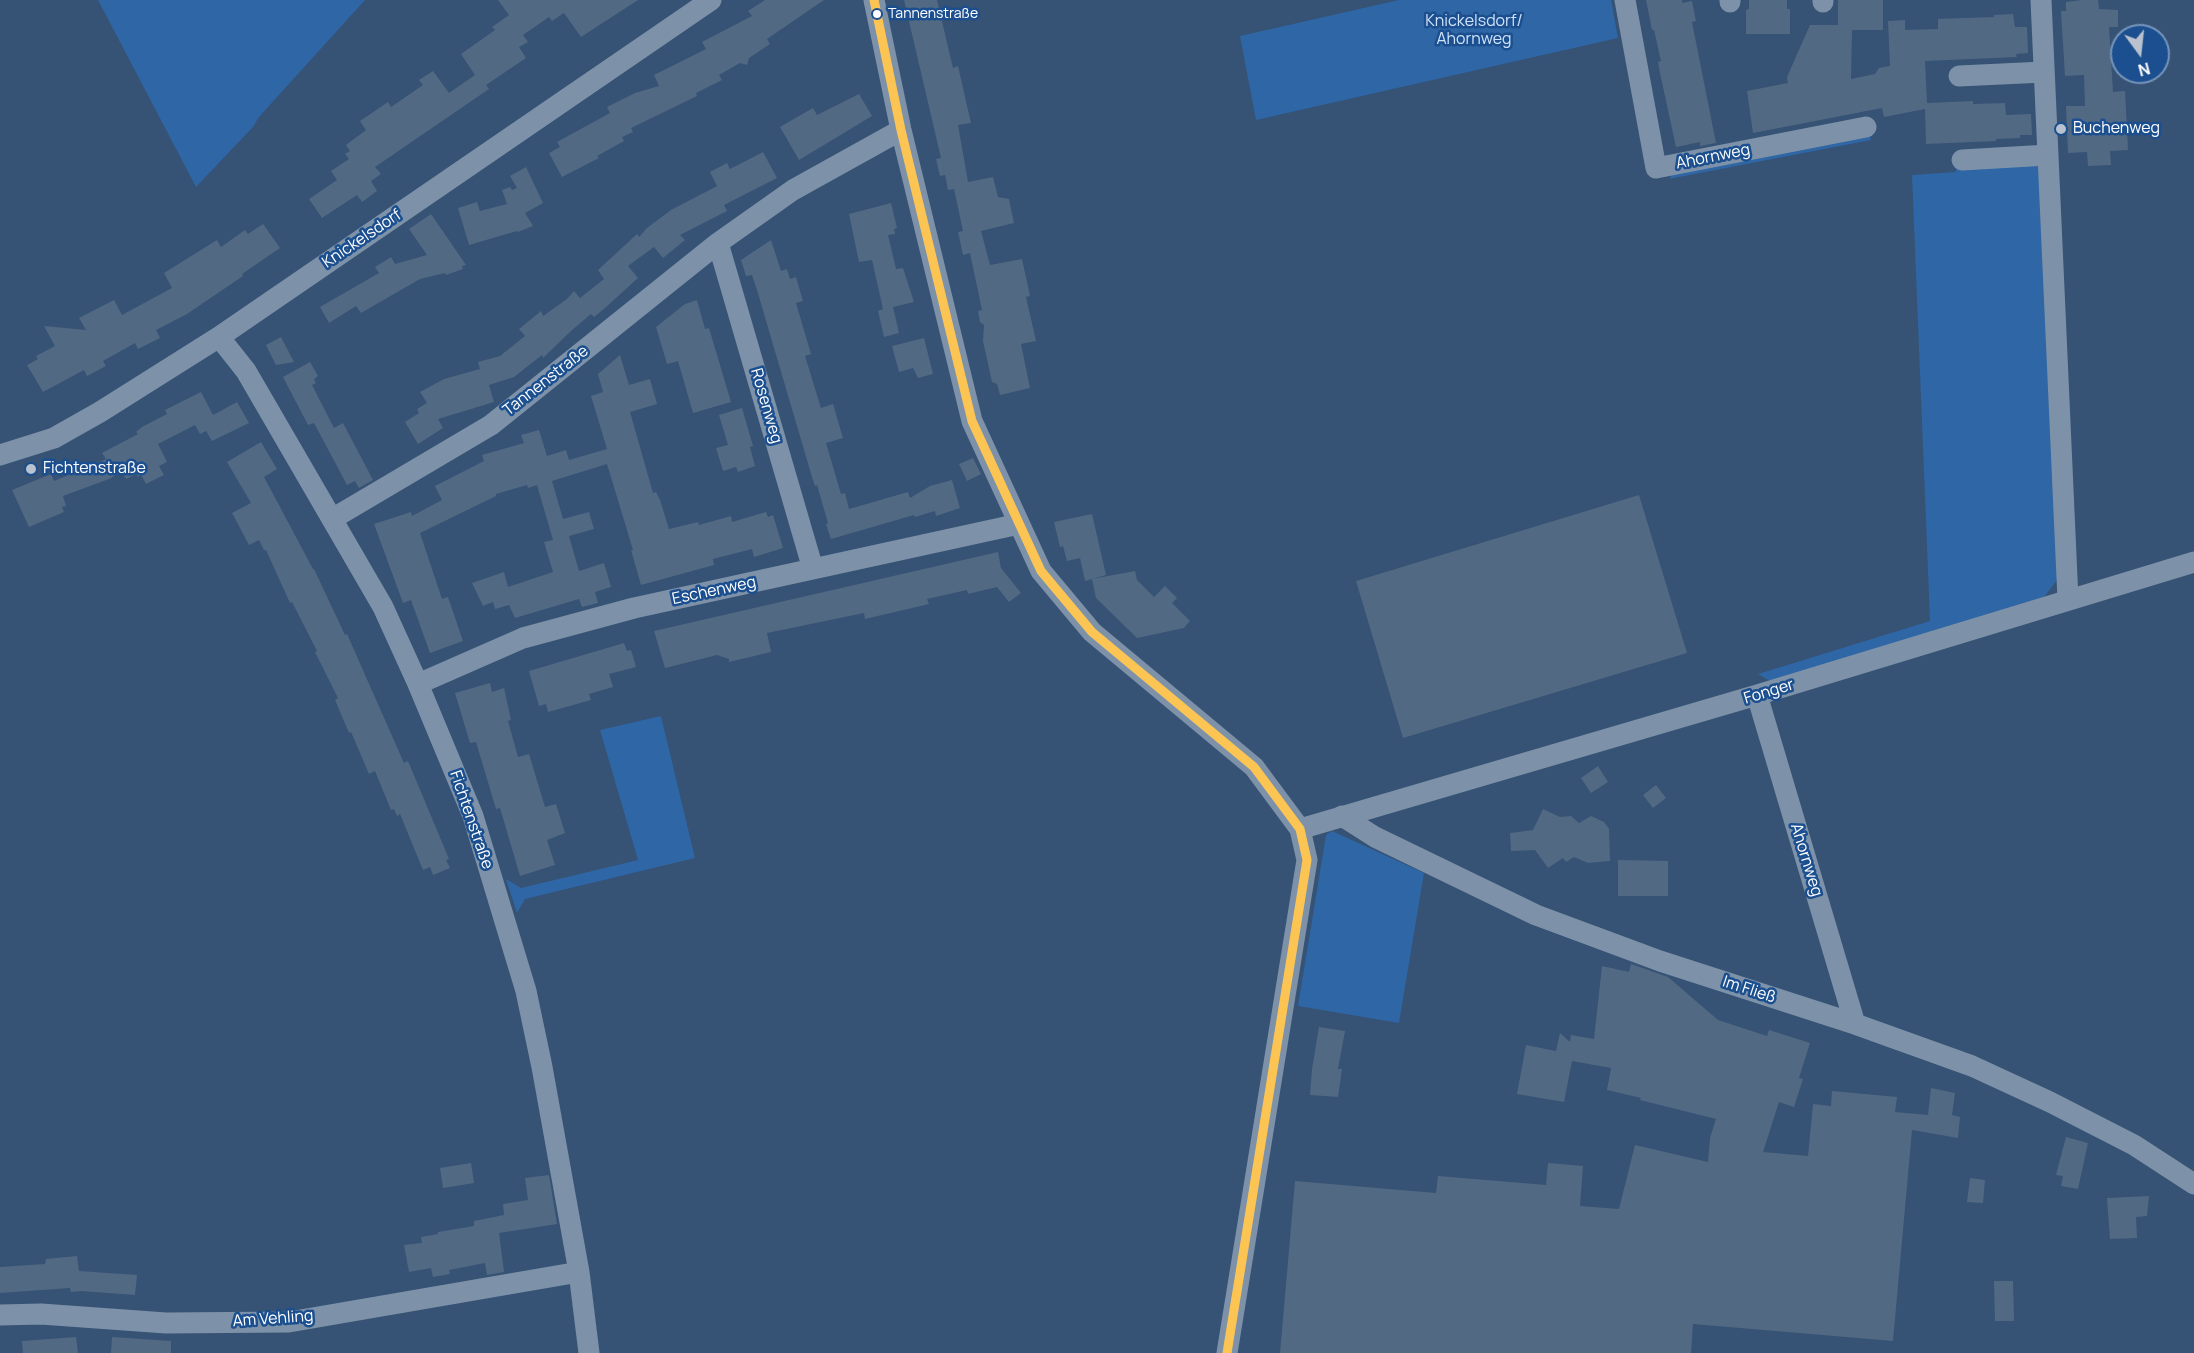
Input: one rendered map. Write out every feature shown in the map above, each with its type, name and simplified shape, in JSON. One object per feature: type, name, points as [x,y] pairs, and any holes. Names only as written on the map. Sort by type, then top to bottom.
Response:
[{"type":"street","name":"Knickelsdorf","points":[[0,455],[54,438],[100,412],[219,337],[711,0]]},
{"type":"street","points":[[874,0],[901,130],[972,421],[1041,571],[1092,632],[1254,767],[1300,829],[1307,860],[1227,1353]]},
{"type":"street","name":"Ahornweg","points":[[1625,0],[1656,168],[1866,127]]},
{"type":"street","points":[[2041,0],[2068,600]]},
{"type":"street","points":[[1959,76],[2044,72]]},
{"type":"street","name":"Tannenstraße","points":[[332,519],[491,425],[718,243],[793,190],[901,130]]},
{"type":"street","points":[[1962,160],[2048,155]]},
{"type":"street","name":"Rosenweg","points":[[718,243],[813,569]]},
{"type":"street","name":"Fichtenstraße","points":[[219,337],[246,371],[383,607],[473,816],[526,991],[579,1272],[589,1353]]},
{"type":"street","name":"Eschenweg","points":[[418,684],[523,639],[634,608],[1018,524]]},
{"type":"street","name":"Fonger","points":[[1342,816],[1757,696],[2194,562]]},
{"type":"street","name":"Ahornweg","points":[[1757,696],[1855,1024]]},
{"type":"street","points":[[1300,829],[1342,816]]},
{"type":"street","name":"Im Fließ","points":[[1342,816],[1375,837],[1536,915],[1660,961],[1855,1024],[1972,1066],[2050,1102],[2134,1145],[2194,1184]]},
{"type":"street","name":"Am Vehling","points":[[0,1316],[42,1314],[166,1323],[290,1322],[579,1272]]},
{"type":"green space","points":[[98,0],[365,0],[259,117],[253,127],[196,187]]},
{"type":"green space","name":"Knickelsdorf/ Ahornweg","points":[[1399,0],[1611,0],[1618,38],[1256,120],[1240,36]]},
{"type":"green space","points":[[1869,131],[1871,140],[1669,179],[1676,169]]},
{"type":"green space","points":[[2031,161],[2040,169],[2058,579],[2044,597],[1770,681],[1758,674],[1930,621],[1912,175],[1956,172],[1957,164]]},
{"type":"green space","points":[[661,716],[695,858],[525,899],[517,913],[506,879],[521,888],[638,860],[600,730]]},
{"type":"green space","points":[[1332,831],[1424,873],[1399,1023],[1298,1006],[1326,835]]},
{"type":"building","points":[[498,0],[638,0],[581,37],[564,13],[552,21],[549,17],[523,35],[528,42],[519,47],[526,58],[486,85],[489,89],[375,167],[381,174],[371,181],[377,191],[362,202],[357,195],[322,218],[309,199],[337,180],[331,171],[349,159],[345,154],[350,151],[346,145],[366,130],[360,121],[388,102],[391,107],[423,85],[419,80],[433,71],[449,93],[475,75],[461,54],[495,30],[492,27],[509,15]]},
{"type":"building","points":[[765,0],[824,0],[767,39],[770,44],[749,58],[747,65],[740,63],[719,75],[722,80],[696,93],[697,96],[631,128],[633,132],[622,137],[624,141],[597,156],[599,158],[562,177],[549,153],[560,147],[557,142],[610,113],[607,107],[635,93],[659,86],[654,75],[706,49],[702,42],[752,16],[748,11]]},
{"type":"building","points":[[904,0],[937,0],[953,68],[958,66],[971,123],[958,125],[968,182],[993,177],[998,197],[1009,199],[1014,223],[981,231],[990,265],[1022,259],[1030,296],[1026,297],[1036,341],[1021,344],[1030,388],[1000,395],[997,384],[992,382],[983,341],[984,325],[980,322],[978,311],[982,310],[970,253],[963,255],[958,232],[963,231],[954,189],[948,190],[945,175],[940,176],[936,159],[941,158]]},
{"type":"building","points":[[1646,0],[1682,0],[1682,3],[1692,1],[1696,21],[1692,22],[1716,143],[1700,146],[1700,142],[1676,147],[1658,62],[1661,61]]},
{"type":"building","points":[[1749,0],[1787,0],[1787,9],[1790,9],[1790,34],[1746,34],[1746,10],[1749,9]]},
{"type":"building","points":[[1838,0],[1883,0],[1883,30],[1852,30],[1851,79],[1875,74],[1879,68],[1890,66],[1888,21],[1905,20],[1905,30],[1938,29],[1938,19],[2013,14],[2015,27],[2027,27],[2028,53],[2016,54],[2017,57],[1925,61],[1927,103],[1973,101],[1973,104],[2005,103],[2006,115],[2031,114],[2032,135],[1996,139],[1996,141],[1926,144],[1925,109],[1884,117],[1882,108],[1753,133],[1747,91],[1788,83],[1787,77],[1810,25],[1838,25]]},
{"type":"building","points":[[2098,0],[2099,9],[2118,10],[2118,24],[2110,24],[2109,27],[2110,84],[2113,84],[2113,92],[2125,91],[2128,150],[2110,151],[2111,165],[2088,166],[2087,152],[2068,153],[2066,106],[2085,106],[2084,75],[2065,76],[2061,11],[2066,11],[2066,2]]},
{"type":"building","points":[[859,94],[872,116],[799,160],[780,127],[813,108],[817,115]]},
{"type":"building","points":[[763,152],[777,178],[724,205],[727,211],[680,235],[685,240],[663,258],[654,247],[628,266],[638,278],[605,308],[594,317],[591,314],[543,358],[542,355],[514,377],[489,385],[494,402],[438,419],[443,428],[418,444],[405,422],[419,413],[417,409],[427,403],[420,392],[444,379],[480,369],[478,362],[500,356],[525,336],[519,329],[541,311],[543,316],[567,299],[574,291],[580,298],[604,279],[598,270],[637,234],[639,237],[671,210],[717,186],[710,172],[727,163],[730,169]]},
{"type":"building","points":[[526,167],[543,203],[525,213],[533,226],[469,245],[458,208],[477,202],[480,211],[507,204],[502,190],[510,187],[512,190],[517,188],[510,176]]},
{"type":"building","points":[[891,203],[897,228],[894,229],[895,234],[888,235],[896,269],[903,268],[914,302],[893,307],[899,333],[884,337],[878,311],[883,309],[872,260],[859,262],[849,214]]},
{"type":"building","points":[[431,214],[466,265],[462,266],[463,269],[446,275],[445,273],[420,279],[361,313],[356,306],[329,323],[320,307],[379,273],[375,267],[391,257],[395,264],[427,255],[409,229]]},
{"type":"building","points":[[263,224],[280,248],[187,314],[156,330],[160,338],[138,349],[135,343],[103,361],[106,366],[87,376],[84,370],[43,392],[27,365],[38,359],[36,356],[55,346],[44,326],[86,330],[79,318],[114,300],[122,315],[172,288],[164,273],[217,240],[221,247],[245,230],[248,234]]},
{"type":"building","points":[[771,240],[781,271],[787,269],[790,279],[796,277],[803,301],[796,303],[811,354],[805,356],[821,408],[833,404],[843,438],[826,443],[841,494],[845,493],[849,509],[908,492],[910,498],[930,486],[952,480],[960,508],[936,516],[935,511],[915,517],[914,515],[831,539],[817,485],[815,486],[812,477],[757,290],[752,275],[746,276],[741,260]]},
{"type":"building","points":[[697,300],[705,329],[709,328],[731,402],[693,413],[678,361],[667,364],[656,327],[685,304]]},
{"type":"building","points":[[281,337],[294,362],[276,365],[266,345]]},
{"type":"building","points":[[924,338],[933,374],[918,378],[913,368],[899,372],[892,346]]},
{"type":"building","points":[[620,355],[629,385],[650,379],[657,404],[630,412],[653,493],[656,492],[660,500],[669,529],[698,522],[699,525],[731,516],[732,522],[766,512],[768,517],[773,515],[783,548],[754,557],[752,549],[713,559],[714,565],[641,585],[607,464],[552,481],[563,519],[589,512],[594,529],[569,536],[579,571],[604,563],[611,587],[595,592],[598,603],[582,607],[579,599],[515,618],[509,605],[495,609],[493,602],[483,606],[472,583],[504,572],[508,587],[553,572],[544,542],[553,540],[537,485],[528,488],[527,485],[496,494],[420,533],[442,599],[448,597],[463,641],[430,653],[411,600],[403,603],[374,524],[411,512],[412,516],[442,500],[435,486],[484,461],[482,455],[524,443],[521,435],[539,430],[547,456],[566,450],[569,460],[607,449],[591,396],[603,392],[598,374]]},
{"type":"building","points":[[310,362],[318,376],[314,379],[316,383],[312,385],[334,428],[343,423],[373,480],[359,488],[355,481],[347,485],[314,423],[308,425],[283,377]]},
{"type":"building","points":[[201,392],[213,415],[237,402],[249,423],[212,441],[206,431],[200,434],[195,425],[158,444],[167,462],[159,466],[164,475],[146,484],[141,475],[138,477],[137,474],[126,479],[122,472],[63,496],[66,506],[62,507],[64,512],[29,527],[12,490],[51,474],[54,481],[106,459],[102,453],[138,434],[136,432],[142,427],[167,414],[165,410]]},
{"type":"building","points":[[742,408],[753,446],[750,447],[755,466],[738,472],[736,467],[723,471],[716,448],[728,445],[719,415]]},
{"type":"building","points":[[261,442],[277,469],[264,477],[314,569],[345,635],[347,634],[404,763],[408,761],[449,859],[446,860],[450,868],[433,875],[430,867],[423,870],[400,814],[397,816],[394,809],[391,810],[375,771],[369,774],[335,700],[338,698],[315,652],[317,651],[292,602],[290,603],[266,550],[259,540],[249,545],[232,513],[251,503],[227,462]]},
{"type":"building","points":[[973,458],[981,474],[967,481],[959,464]]},
{"type":"building","points":[[1639,495],[1687,653],[1403,738],[1356,581]]},
{"type":"building","points":[[1092,514],[1106,575],[1085,581],[1080,558],[1067,561],[1063,546],[1060,547],[1054,522]]},
{"type":"building","points":[[998,552],[1001,568],[1021,593],[1009,602],[997,587],[968,594],[967,590],[927,599],[929,604],[865,619],[864,613],[767,633],[771,652],[729,662],[729,659],[717,655],[665,668],[654,631]]},
{"type":"building","points":[[1135,571],[1137,580],[1154,597],[1165,586],[1177,598],[1172,603],[1190,621],[1184,628],[1137,638],[1096,598],[1092,579]]},
{"type":"building","points":[[624,643],[627,651],[631,650],[636,667],[609,674],[613,687],[589,694],[591,700],[548,712],[546,704],[539,706],[529,671]]},
{"type":"building","points":[[490,683],[492,692],[504,688],[511,720],[508,721],[518,757],[529,754],[545,807],[556,804],[565,833],[547,840],[555,865],[520,876],[500,808],[496,809],[476,742],[470,743],[455,693]]},
{"type":"building","points":[[1598,766],[1608,782],[1591,793],[1581,778]]},
{"type":"building","points":[[1656,785],[1666,798],[1653,808],[1643,795]]},
{"type":"building","points":[[1543,809],[1560,817],[1571,816],[1579,823],[1591,816],[1604,822],[1609,829],[1610,861],[1588,863],[1574,857],[1566,862],[1563,858],[1548,868],[1535,850],[1511,851],[1510,833],[1533,830]]},
{"type":"building","points":[[1618,860],[1668,861],[1668,896],[1618,896]]},
{"type":"building","points":[[1631,964],[1668,977],[1718,1020],[1767,1036],[1769,1030],[1810,1043],[1799,1078],[1803,1079],[1794,1107],[1779,1102],[1763,1152],[1808,1156],[1813,1104],[1831,1106],[1832,1091],[1897,1097],[1895,1112],[1928,1115],[1931,1088],[1955,1093],[1952,1115],[1960,1117],[1958,1138],[1912,1130],[1893,1341],[1693,1324],[1691,1353],[1280,1353],[1295,1181],[1436,1193],[1438,1176],[1546,1185],[1548,1163],[1583,1166],[1580,1206],[1619,1209],[1635,1145],[1708,1162],[1710,1138],[1716,1119],[1607,1090],[1611,1068],[1572,1061],[1564,1102],[1517,1094],[1526,1045],[1556,1051],[1560,1033],[1570,1042],[1571,1035],[1594,1039],[1602,966],[1629,972]]},
{"type":"building","points":[[1319,1027],[1345,1031],[1338,1069],[1342,1069],[1338,1097],[1310,1095]]},
{"type":"building","points":[[2066,1137],[2088,1143],[2078,1189],[2061,1186],[2063,1176],[2056,1175]]},
{"type":"building","points":[[471,1163],[474,1183],[443,1188],[440,1168]]},
{"type":"building","points":[[549,1175],[557,1224],[499,1233],[504,1272],[487,1275],[485,1263],[449,1270],[450,1274],[433,1277],[431,1268],[409,1272],[404,1245],[422,1243],[421,1237],[474,1226],[474,1221],[504,1215],[503,1204],[528,1200],[525,1178]]},
{"type":"building","points":[[1970,1178],[1985,1180],[1983,1203],[1967,1202]]},
{"type":"building","points":[[2149,1196],[2147,1216],[2136,1217],[2137,1238],[2110,1239],[2107,1198]]},
{"type":"building","points":[[77,1256],[79,1271],[137,1275],[135,1295],[71,1292],[70,1288],[0,1293],[0,1267],[45,1264],[46,1259]]},
{"type":"building","points":[[1994,1281],[2013,1281],[2014,1321],[1995,1321]]},
{"type":"building","points":[[76,1337],[78,1353],[23,1353],[22,1341]]},
{"type":"building","points":[[112,1337],[171,1341],[171,1353],[111,1353]]},
{"type":"transit line","points":[[874,0],[901,130],[972,421],[1041,571],[1092,632],[1254,767],[1300,829],[1307,860],[1227,1353]]},
{"type":"place","name":"Tannenstraße","points":[[877,14]]},
{"type":"place","name":"Buchenweg","points":[[2061,129]]},
{"type":"place","name":"Fichtenstraße","points":[[31,469]]}]
